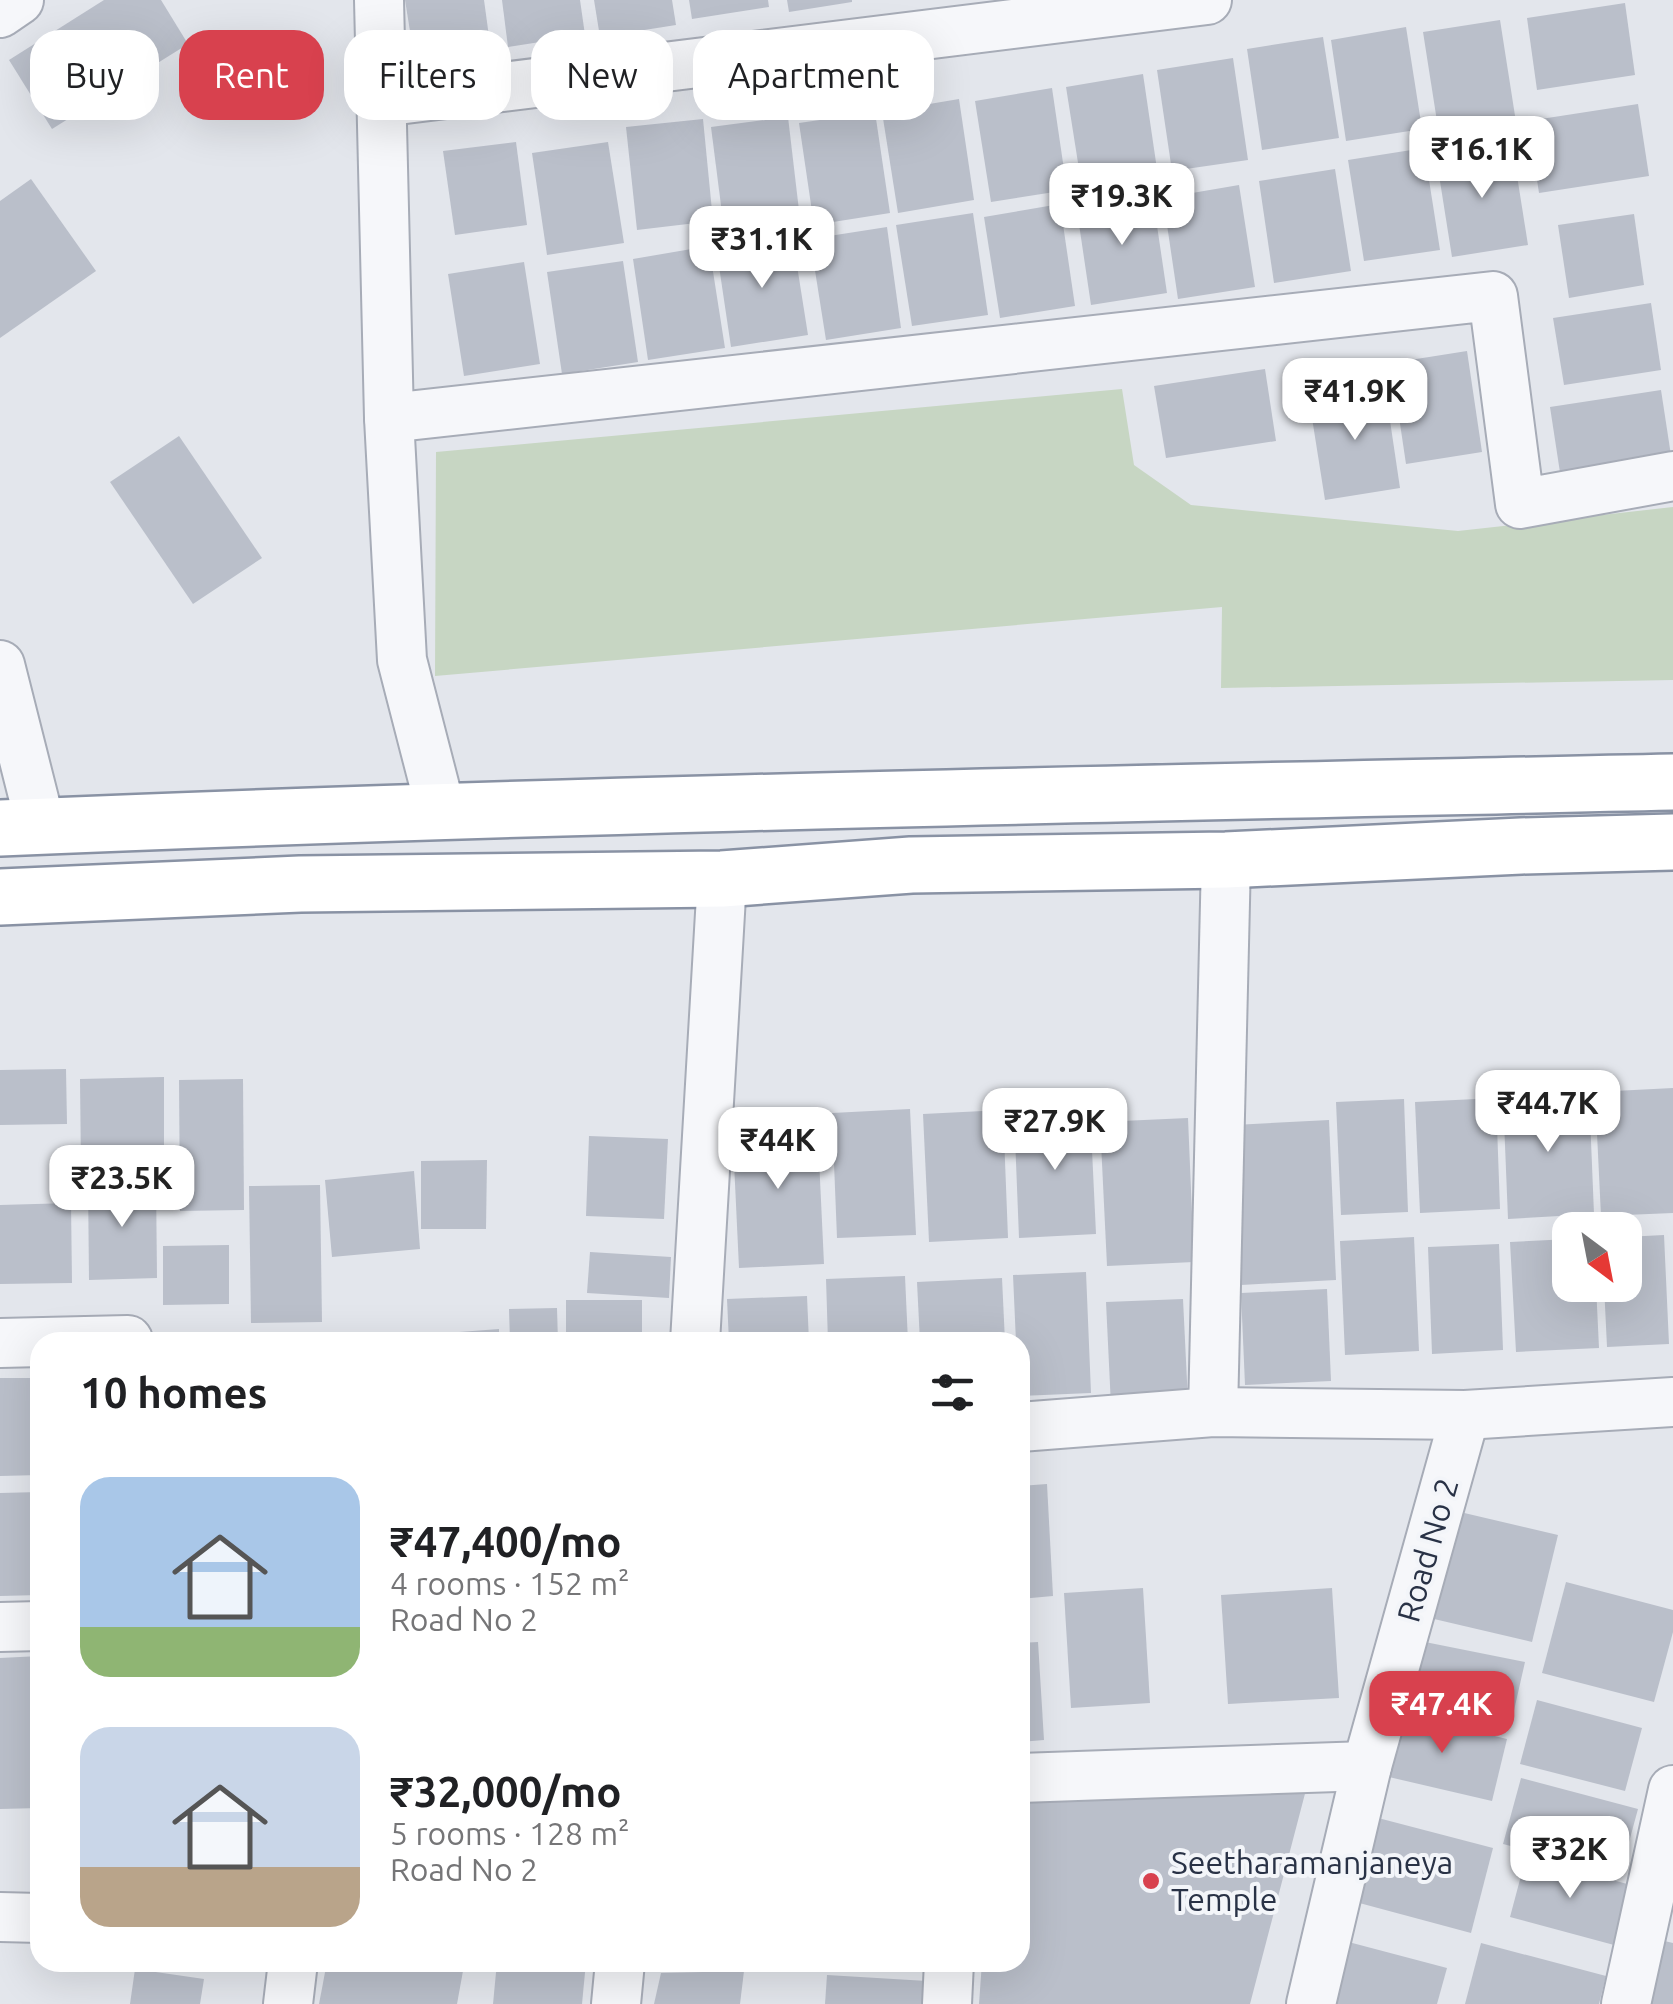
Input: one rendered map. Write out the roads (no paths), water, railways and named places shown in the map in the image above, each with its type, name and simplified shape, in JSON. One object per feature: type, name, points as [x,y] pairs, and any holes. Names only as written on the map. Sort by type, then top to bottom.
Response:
[{"type":"highway","points":[[0,898],[300,884],[722,879],[911,865],[1226,860],[1652,843],[1654,782],[441,811],[20,827]]},
{"type":"highway","points":[[1519,785],[1521,846]]},
{"type":"street","points":[[0,13],[19,0]]},
{"type":"street","points":[[379,0],[380,30]]},
{"type":"street","points":[[511,86],[1207,0]]},
{"type":"street","points":[[381,120],[389,418],[402,660],[441,811]]},
{"type":"street","points":[[389,418],[1493,296],[1520,504],[1673,476]]},
{"type":"street","points":[[0,664],[20,827]]},
{"type":"street","points":[[1213,1412],[1226,860]]},
{"type":"street","points":[[696,1332],[722,879]]},
{"type":"street","points":[[0,1343],[30,1342]]},
{"type":"street","points":[[1030,1426],[1213,1412],[1466,1414],[1673,1402]]},
{"type":"street","name":"Road No 2","points":[[1311,2004],[1367,1766],[1466,1414]]},
{"type":"street","points":[[0,1626],[30,1626]]},
{"type":"street","points":[[1030,1778],[1367,1766]]},
{"type":"street","points":[[1626,2004],[1673,1790]]},
{"type":"street","points":[[0,1917],[30,1918]]},
{"type":"street","points":[[288,2004],[293,1972]]},
{"type":"street","points":[[616,2004],[619,1972]]},
{"type":"street","points":[[947,2004],[949,1972]]},
{"type":"place","name":"Seetharamanjaneya Temple","points":[[1151,1881]]}]
